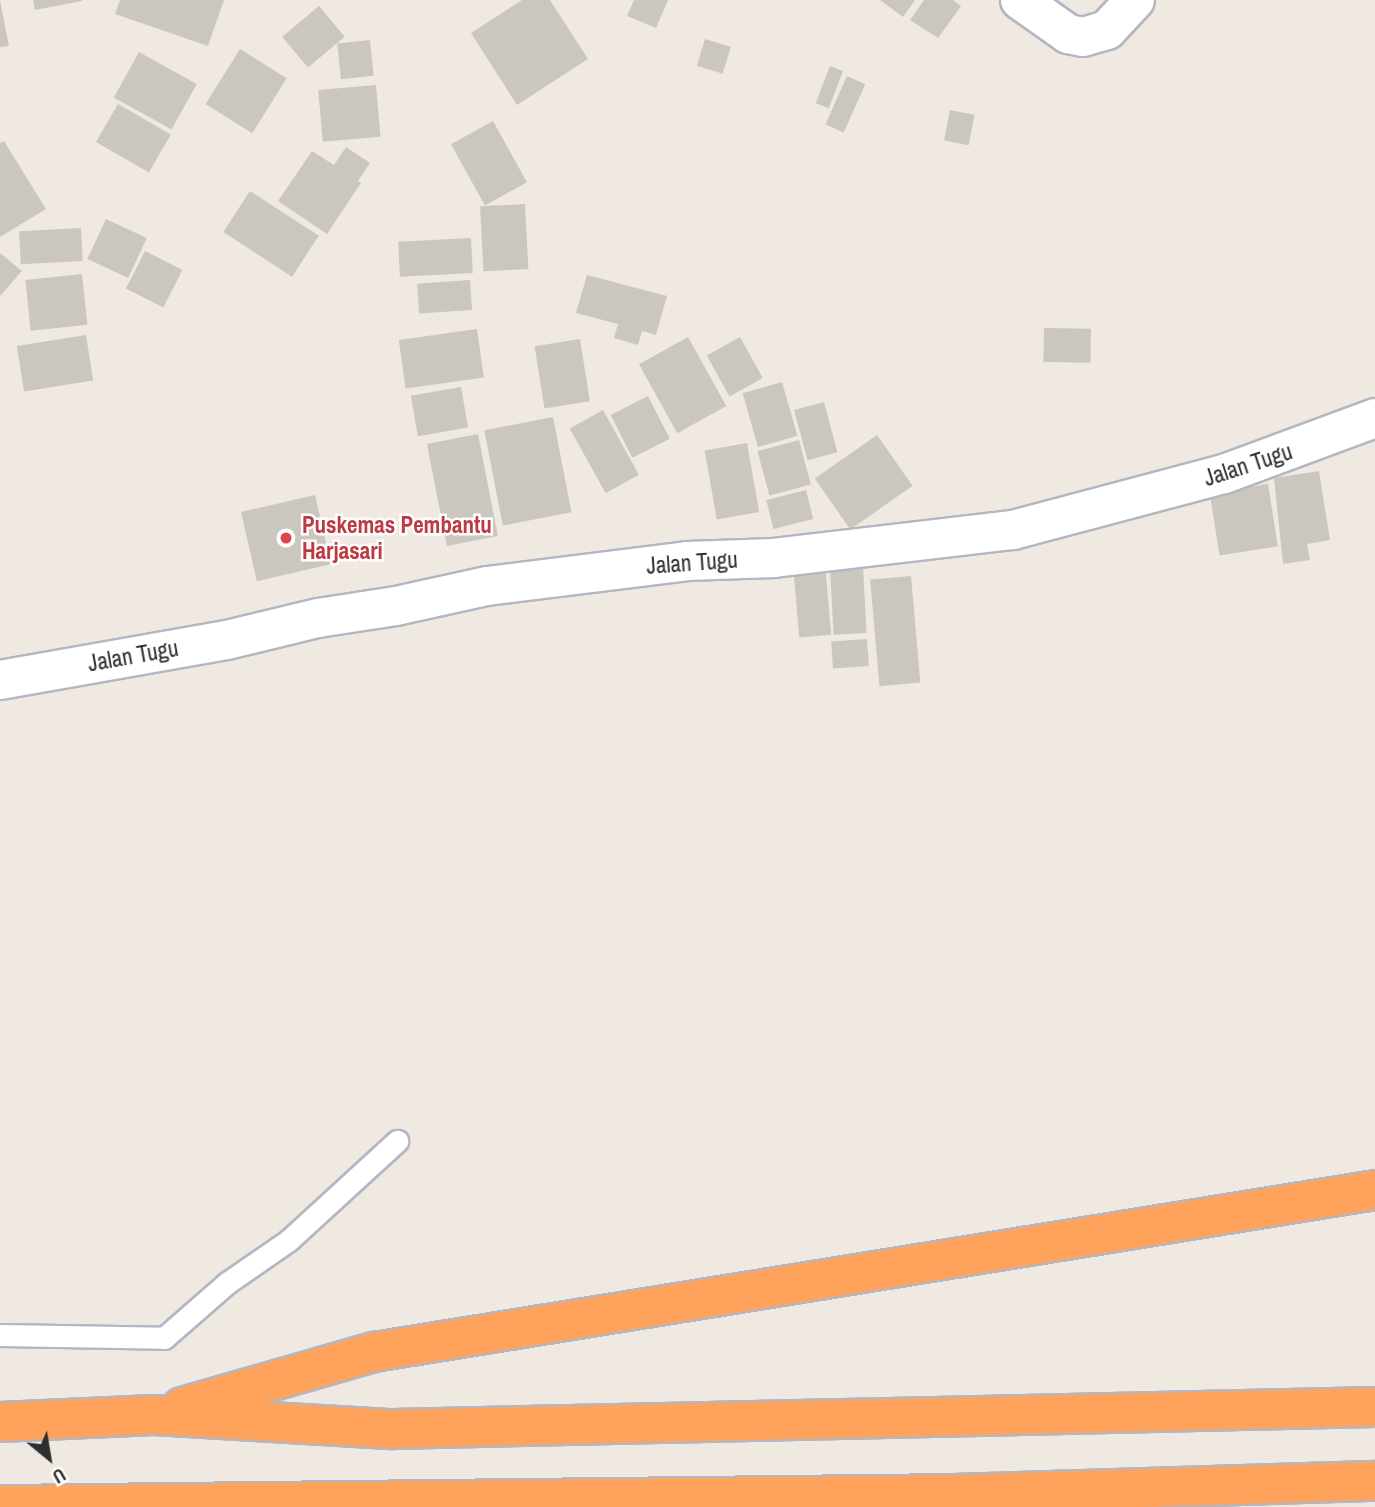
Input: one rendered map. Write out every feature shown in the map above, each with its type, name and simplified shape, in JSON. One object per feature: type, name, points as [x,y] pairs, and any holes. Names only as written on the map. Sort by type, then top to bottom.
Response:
[{"type":"highway","points":[[153,1415],[374,1352],[1375,1190]]},
{"type":"highway","points":[[0,1422],[153,1415],[393,1429],[1375,1407]]},
{"type":"highway","points":[[0,1505],[956,1494],[1375,1481]]},
{"type":"street","points":[[1020,0],[1068,34],[1083,37],[1107,30],[1135,0]]},
{"type":"street","name":"Jalan Tugu","points":[[0,680],[227,640],[318,618],[396,606],[487,586],[687,561],[774,558],[1013,530],[1224,474],[1375,418]]},
{"type":"lane","points":[[0,1335],[164,1338],[227,1283],[289,1240],[397,1141]]},
{"type":"building","points":[[0,0],[9,46],[0,47]]},
{"type":"building","points":[[33,0],[82,0],[82,1],[35,10]]},
{"type":"building","points":[[120,0],[224,0],[208,46],[115,14]]},
{"type":"building","points":[[522,0],[550,0],[588,59],[517,105],[471,33]]},
{"type":"building","points":[[634,0],[668,0],[656,28],[627,16]]},
{"type":"building","points":[[880,0],[915,0],[903,17]]},
{"type":"building","points":[[924,0],[953,0],[961,6],[938,38],[910,20]]},
{"type":"building","points":[[319,6],[345,37],[308,67],[282,37]]},
{"type":"building","points":[[705,39],[731,47],[723,74],[697,66]]},
{"type":"building","points":[[370,40],[374,76],[341,79],[337,43]]},
{"type":"building","points":[[240,49],[287,78],[252,133],[206,104]]},
{"type":"building","points":[[139,52],[197,84],[172,129],[114,97]]},
{"type":"building","points":[[830,66],[843,71],[829,108],[816,103]]},
{"type":"building","points":[[847,76],[865,84],[844,133],[825,124]]},
{"type":"building","points":[[376,85],[381,137],[323,142],[318,90]]},
{"type":"building","points":[[118,104],[171,134],[149,173],[96,142]]},
{"type":"building","points":[[950,110],[975,115],[969,145],[944,140]]},
{"type":"building","points":[[493,121],[527,182],[485,205],[451,144]]},
{"type":"building","points":[[4,141],[46,209],[0,237],[0,143]]},
{"type":"building","points":[[346,147],[370,163],[358,181],[361,183],[327,234],[278,201],[312,151],[334,165]]},
{"type":"building","points":[[250,191],[319,236],[292,277],[223,232]]},
{"type":"building","points":[[525,204],[528,269],[483,271],[480,206]]},
{"type":"building","points":[[106,219],[147,238],[128,278],[87,259]]},
{"type":"building","points":[[81,228],[83,261],[21,264],[19,231]]},
{"type":"building","points":[[471,238],[473,273],[400,277],[398,242]]},
{"type":"building","points":[[145,251],[182,270],[163,307],[126,288]]},
{"type":"building","points":[[0,253],[22,271],[0,296]]},
{"type":"building","points":[[82,274],[87,325],[31,331],[25,280]]},
{"type":"building","points":[[587,275],[667,296],[656,335],[642,331],[638,345],[614,338],[618,324],[576,313]]},
{"type":"building","points":[[470,280],[472,310],[419,314],[417,284]]},
{"type":"building","points":[[1044,328],[1091,329],[1090,363],[1043,362]]},
{"type":"building","points":[[477,329],[484,378],[406,389],[399,340]]},
{"type":"building","points":[[86,335],[93,380],[24,391],[17,346]]},
{"type":"building","points":[[688,337],[726,406],[677,433],[639,364]]},
{"type":"building","points":[[740,337],[763,378],[730,397],[707,355]]},
{"type":"building","points":[[580,339],[590,401],[544,408],[535,346]]},
{"type":"building","points":[[782,382],[797,436],[758,447],[743,393]]},
{"type":"building","points":[[461,387],[468,427],[418,436],[411,396]]},
{"type":"building","points":[[648,396],[670,439],[632,458],[611,415]]},
{"type":"building","points":[[824,402],[837,452],[808,460],[794,410]]},
{"type":"building","points":[[603,410],[639,475],[606,493],[570,428]]},
{"type":"building","points":[[553,417],[572,512],[503,526],[484,430]]},
{"type":"building","points":[[478,434],[498,536],[447,546],[427,444]]},
{"type":"building","points":[[877,435],[913,486],[850,529],[815,479]]},
{"type":"building","points":[[799,440],[811,484],[769,496],[757,451]]},
{"type":"building","points":[[747,443],[759,512],[717,519],[705,450]]},
{"type":"building","points":[[1319,471],[1330,540],[1307,544],[1310,560],[1283,564],[1274,478]]},
{"type":"building","points":[[1268,484],[1278,546],[1220,555],[1210,493]]},
{"type":"building","points":[[806,490],[813,519],[773,529],[766,500]]},
{"type":"building","name":"Puskemas Pembantu Harjasari","points":[[315,495],[331,564],[257,581],[241,512]]},
{"type":"building","points":[[825,564],[831,635],[799,638],[793,567]]},
{"type":"building","points":[[863,566],[867,633],[834,635],[830,568]]},
{"type":"building","points":[[911,576],[920,683],[879,686],[870,580]]},
{"type":"building","points":[[867,639],[869,666],[833,668],[831,642]]},
{"type":"place","name":"Puskemas Pembantu Harjasari","points":[[286,538]]}]
